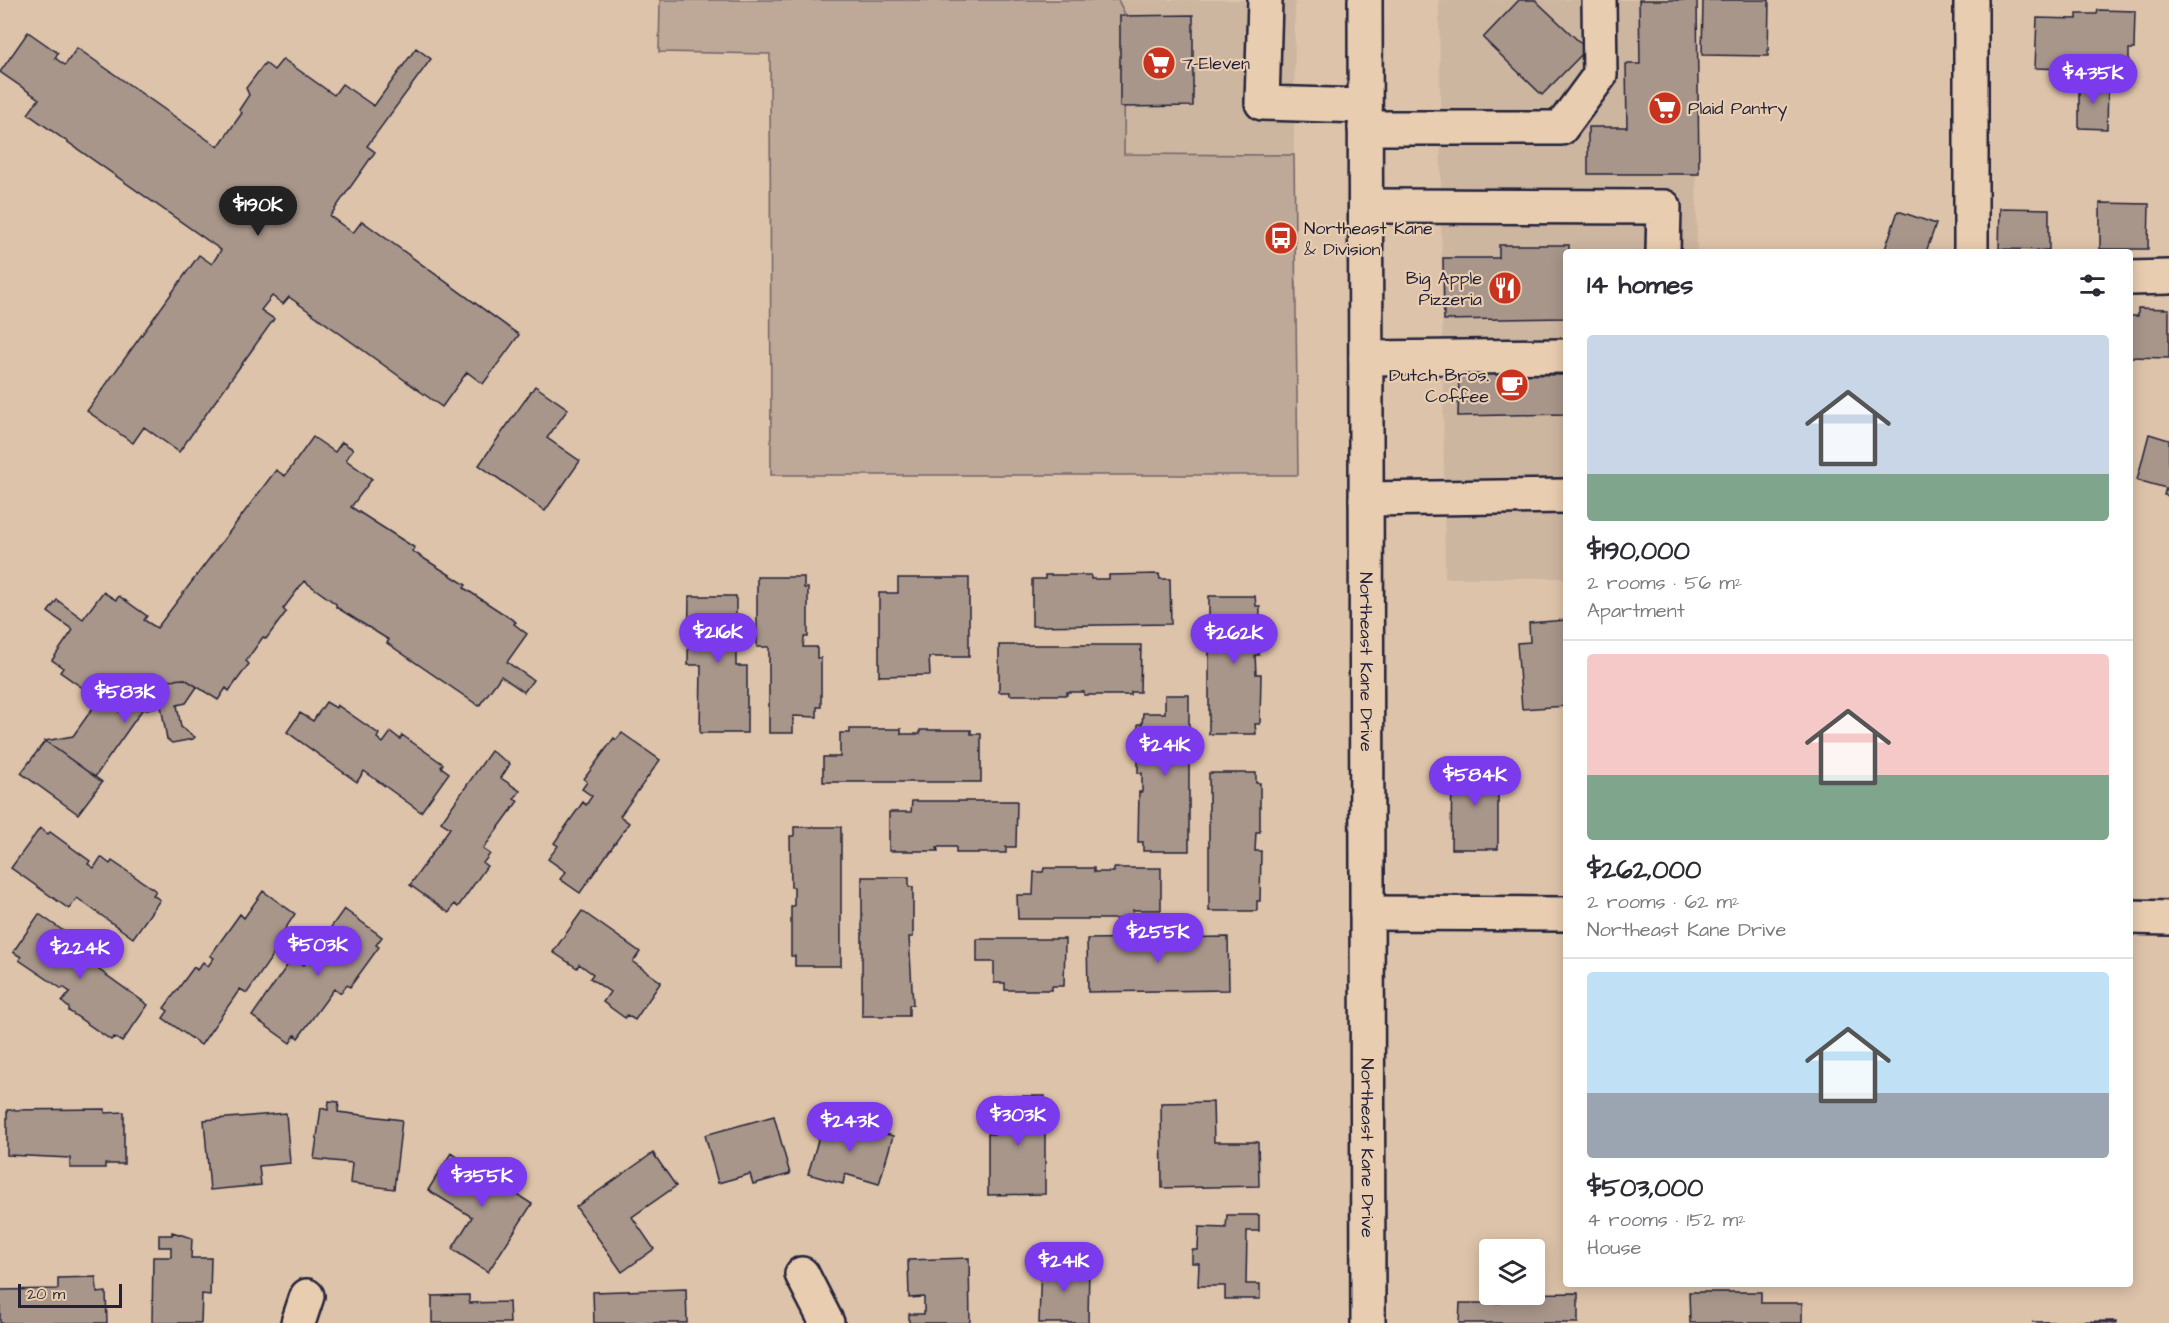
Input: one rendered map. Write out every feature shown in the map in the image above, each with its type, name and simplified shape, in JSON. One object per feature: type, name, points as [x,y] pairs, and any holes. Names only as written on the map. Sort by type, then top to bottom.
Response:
[{"type":"main road","points":[[1265,0],[1262,103],[1365,117],[1561,128],[1600,75],[1599,0]]},
{"type":"main road","name":"Northeast Kane Drive","points":[[1365,0],[1368,1323]]},
{"type":"main road","points":[[1971,0],[1971,249]]},
{"type":"main road","points":[[1366,206],[1664,207],[1663,249]]},
{"type":"main road","points":[[2133,278],[2169,277]]},
{"type":"main road","points":[[1366,358],[1563,356]]},
{"type":"main road","points":[[1366,499],[1563,496]]},
{"type":"main road","points":[[1367,913],[1563,914]]},
{"type":"main road","points":[[2133,917],[2169,918]]},
{"type":"main road","points":[[802,1274],[827,1323]]},
{"type":"shaded area","points":[[660,0],[1118,0],[1125,14],[1124,154],[1294,155],[1298,475],[771,475],[770,54],[659,52]]},
{"type":"shaded area","points":[[1118,0],[1295,0],[1294,155],[1124,154],[1125,14]]},
{"type":"shaded area","points":[[1439,0],[1695,0],[1697,249],[1563,249],[1563,578],[1445,578]]},
{"type":"building","points":[[1519,0],[1535,0],[1587,49],[1542,95],[1483,38]]},
{"type":"building","points":[[1639,0],[1697,0],[1699,174],[1588,174],[1588,127],[1627,127],[1626,64],[1640,64]]},
{"type":"building","points":[[1703,0],[1769,0],[1768,56],[1702,55]]},
{"type":"building","points":[[2098,10],[2135,11],[2134,49],[2129,49],[2129,71],[2035,68],[2037,18],[2077,19],[2077,14],[2097,14]]},
{"type":"building","points":[[1193,15],[1193,106],[1120,107],[1120,16]]},
{"type":"building","points":[[28,32],[58,53],[55,58],[65,65],[77,48],[218,147],[242,113],[239,110],[249,95],[246,88],[265,63],[274,70],[283,59],[334,95],[342,84],[374,106],[416,48],[431,59],[367,146],[375,152],[330,216],[353,233],[362,221],[519,335],[483,384],[467,372],[442,407],[289,297],[283,304],[272,296],[261,310],[274,319],[179,452],[144,427],[133,443],[87,411],[199,255],[212,264],[221,250],[28,114],[39,99],[0,72]]},
{"type":"building","points":[[2079,82],[2108,82],[2107,129],[2079,128]]},
{"type":"building","points":[[2100,203],[2149,204],[2148,249],[2100,249]]},
{"type":"building","points":[[2000,208],[2049,209],[2049,249],[1999,249]]},
{"type":"building","points":[[1898,211],[1936,224],[1927,249],[1885,249]]},
{"type":"building","name":"Big Apple Pizzeria","points":[[1499,245],[1569,245],[1569,249],[1563,249],[1563,318],[1444,320],[1443,258],[1499,258]]},
{"type":"building","points":[[2138,308],[2169,309],[2169,358],[2133,357],[2133,316],[2138,316]]},
{"type":"building","name":"Dutch Bros. Coffee","points":[[1459,373],[1563,375],[1563,414],[1458,416]]},
{"type":"building","points":[[535,386],[568,409],[547,438],[580,461],[545,511],[479,465]]},
{"type":"building","points":[[2149,434],[2169,440],[2169,496],[2164,495],[2166,488],[2137,480]]},
{"type":"building","points":[[313,437],[335,452],[342,442],[353,449],[346,460],[372,479],[351,507],[415,548],[412,551],[466,585],[464,588],[516,622],[514,624],[527,634],[507,662],[533,680],[524,692],[501,676],[479,706],[387,643],[389,640],[336,607],[336,604],[304,581],[283,609],[286,612],[266,639],[263,637],[246,661],[249,664],[229,691],[226,688],[218,700],[185,679],[149,681],[124,715],[90,688],[87,691],[60,672],[63,668],[52,660],[73,630],[48,612],[57,600],[83,619],[103,592],[116,600],[119,596],[147,616],[144,620],[157,628],[276,470],[285,476]]},
{"type":"building","points":[[1159,574],[1160,579],[1170,579],[1171,624],[1032,626],[1032,579],[1045,579],[1045,575],[1091,575],[1091,579],[1109,579],[1109,575]]},
{"type":"building","points":[[757,577],[804,577],[804,588],[808,588],[808,637],[804,637],[803,647],[817,647],[817,658],[821,658],[821,707],[817,707],[817,717],[793,716],[793,733],[769,733],[769,647],[757,647]]},
{"type":"building","points":[[898,578],[969,578],[969,657],[929,657],[930,675],[879,676],[879,593],[898,593]]},
{"type":"building","points":[[689,596],[736,596],[736,666],[747,666],[747,733],[700,733],[701,665],[688,665]]},
{"type":"building","points":[[1209,596],[1255,596],[1256,606],[1260,606],[1259,655],[1255,655],[1256,674],[1261,674],[1260,724],[1255,724],[1256,734],[1209,734]]},
{"type":"building","points":[[1563,620],[1563,706],[1522,709],[1517,643],[1530,642],[1529,623]]},
{"type":"building","points":[[999,645],[1141,645],[1140,692],[1131,692],[1131,695],[1084,695],[1084,692],[1067,692],[1067,695],[1010,695],[1010,692],[999,692]]},
{"type":"building","points":[[185,679],[197,687],[186,703],[177,705],[181,727],[195,737],[193,739],[172,743],[167,739],[161,706],[142,710],[95,777],[45,741],[73,736],[100,698],[124,715],[149,681]]},
{"type":"building","points":[[1165,695],[1189,695],[1189,851],[1143,851],[1143,842],[1138,842],[1139,792],[1142,792],[1142,773],[1138,773],[1138,724],[1142,724],[1143,713],[1165,713]]},
{"type":"building","points":[[326,702],[336,708],[337,705],[379,734],[377,738],[383,743],[391,732],[400,739],[402,735],[443,764],[441,767],[449,773],[421,812],[364,771],[357,782],[287,732],[300,713],[313,721]]},
{"type":"building","points":[[850,729],[901,729],[901,734],[920,734],[920,730],[971,730],[971,734],[981,734],[981,782],[823,782],[823,757],[840,757],[840,733],[850,733]]},
{"type":"building","points":[[622,733],[660,760],[620,816],[629,823],[580,893],[560,879],[566,872],[548,859],[558,846],[554,843],[583,802],[586,805],[592,796],[582,789],[587,782],[584,779],[614,738],[616,740]]},
{"type":"building","points":[[45,741],[102,782],[78,814],[21,773]]},
{"type":"building","points":[[491,751],[510,764],[501,778],[520,791],[514,799],[518,801],[483,849],[490,854],[483,863],[487,866],[458,907],[454,904],[449,913],[410,885],[450,828],[441,822]]},
{"type":"building","points":[[1452,765],[1498,766],[1498,849],[1451,849]]},
{"type":"building","points":[[1209,773],[1256,773],[1256,783],[1260,783],[1260,832],[1256,832],[1255,851],[1261,851],[1260,901],[1257,901],[1257,911],[1209,911]]},
{"type":"building","points":[[912,801],[1017,801],[1016,847],[1006,847],[1006,853],[956,853],[956,847],[937,847],[938,851],[889,851],[889,812],[911,812]]},
{"type":"building","points":[[794,827],[841,827],[841,966],[795,966],[795,956],[791,956],[791,906],[794,906],[794,887],[791,887],[790,836],[794,836]]},
{"type":"building","points":[[40,828],[48,834],[50,832],[90,861],[88,864],[94,868],[101,857],[110,864],[112,861],[156,891],[153,895],[160,900],[133,938],[77,898],[69,909],[11,868]]},
{"type":"building","points":[[1044,868],[1094,868],[1094,872],[1114,872],[1114,868],[1161,868],[1161,910],[1133,910],[1133,919],[1018,919],[1017,895],[1033,895],[1034,872],[1043,872]]},
{"type":"building","points":[[862,877],[909,877],[909,887],[913,887],[913,937],[909,937],[913,1005],[909,1005],[909,1016],[862,1016]]},
{"type":"building","points":[[263,891],[295,914],[283,932],[287,935],[247,993],[240,989],[201,1045],[163,1018],[168,1011],[164,1008],[194,967],[197,970],[203,962],[208,966],[214,958],[210,956],[240,914],[244,918]]},
{"type":"building","points":[[344,909],[382,937],[376,945],[379,947],[350,987],[347,985],[341,993],[334,989],[298,1038],[295,1035],[290,1043],[252,1016],[293,957],[304,965]]},
{"type":"building","points":[[582,911],[640,952],[633,962],[661,982],[635,1020],[627,1015],[625,1018],[603,1002],[610,992],[590,978],[593,974],[579,964],[577,968],[553,952]]},
{"type":"building","points":[[39,914],[98,955],[91,964],[148,1005],[122,1042],[114,1037],[111,1040],[69,1011],[69,1008],[62,1002],[70,992],[19,960],[21,957],[13,952]]},
{"type":"building","points":[[1228,937],[1229,990],[1088,992],[1087,939]]},
{"type":"building","points":[[977,939],[1065,939],[1064,986],[1052,986],[1052,990],[1005,990],[1005,983],[994,983],[994,962],[977,962]]},
{"type":"building","points":[[994,1096],[1045,1096],[1045,1194],[988,1195],[988,1134],[994,1134]]},
{"type":"building","points":[[329,1101],[339,1102],[338,1112],[402,1120],[394,1189],[350,1183],[352,1163],[314,1159],[321,1108],[328,1110]]},
{"type":"building","points":[[1213,1102],[1214,1142],[1258,1142],[1259,1186],[1162,1188],[1161,1103]]},
{"type":"building","points":[[105,1109],[105,1113],[124,1112],[124,1164],[105,1164],[105,1168],[70,1168],[70,1158],[7,1155],[7,1110]]},
{"type":"building","points":[[286,1113],[290,1163],[259,1166],[261,1185],[210,1190],[204,1120]]},
{"type":"building","points":[[774,1116],[790,1174],[753,1184],[750,1174],[718,1183],[705,1135]]},
{"type":"building","points":[[825,1117],[893,1136],[879,1184],[845,1174],[843,1184],[808,1174]]},
{"type":"building","points":[[451,1153],[484,1174],[492,1163],[520,1181],[513,1192],[532,1204],[488,1272],[452,1249],[472,1217],[428,1190]]},
{"type":"building","points":[[653,1153],[676,1186],[632,1217],[654,1249],[622,1272],[576,1207]]},
{"type":"building","points":[[1227,1215],[1259,1215],[1259,1231],[1247,1231],[1246,1284],[1260,1284],[1260,1299],[1225,1299],[1225,1286],[1198,1286],[1199,1263],[1192,1263],[1192,1250],[1198,1250],[1199,1227],[1226,1228]]},
{"type":"building","points":[[172,1232],[192,1238],[191,1258],[211,1258],[210,1295],[202,1294],[201,1323],[152,1323],[153,1257],[171,1257],[171,1247],[159,1247],[159,1235],[172,1235]]},
{"type":"building","points":[[969,1258],[970,1323],[909,1323],[909,1314],[924,1314],[924,1297],[909,1298],[908,1260]]},
{"type":"building","points":[[1041,1262],[1089,1263],[1088,1323],[1039,1323]]},
{"type":"building","points":[[96,1277],[97,1293],[106,1292],[107,1323],[0,1323],[0,1290],[58,1289],[58,1278]]},
{"type":"building","points":[[686,1289],[687,1323],[594,1323],[593,1292]]},
{"type":"building","points":[[1689,1292],[1761,1292],[1761,1303],[1802,1303],[1802,1323],[1690,1323]]},
{"type":"building","points":[[1545,1293],[1578,1293],[1578,1323],[1459,1323],[1460,1303],[1545,1305]]},
{"type":"building","points":[[469,1295],[469,1303],[509,1302],[510,1323],[432,1323],[432,1296]]},
{"type":"building","points":[[2116,1321],[2116,1323],[2032,1322]]},
{"type":"place","name":"7-Eleven","points":[[1159,63]]},
{"type":"place","name":"Plaid Pantry","points":[[1665,108]]},
{"type":"place","name":"Northeast Kane & Division","points":[[1281,238]]},
{"type":"place","name":"Big Apple Pizzeria","points":[[1505,288]]},
{"type":"place","name":"Dutch Bros. Coffee","points":[[1512,385]]}]
